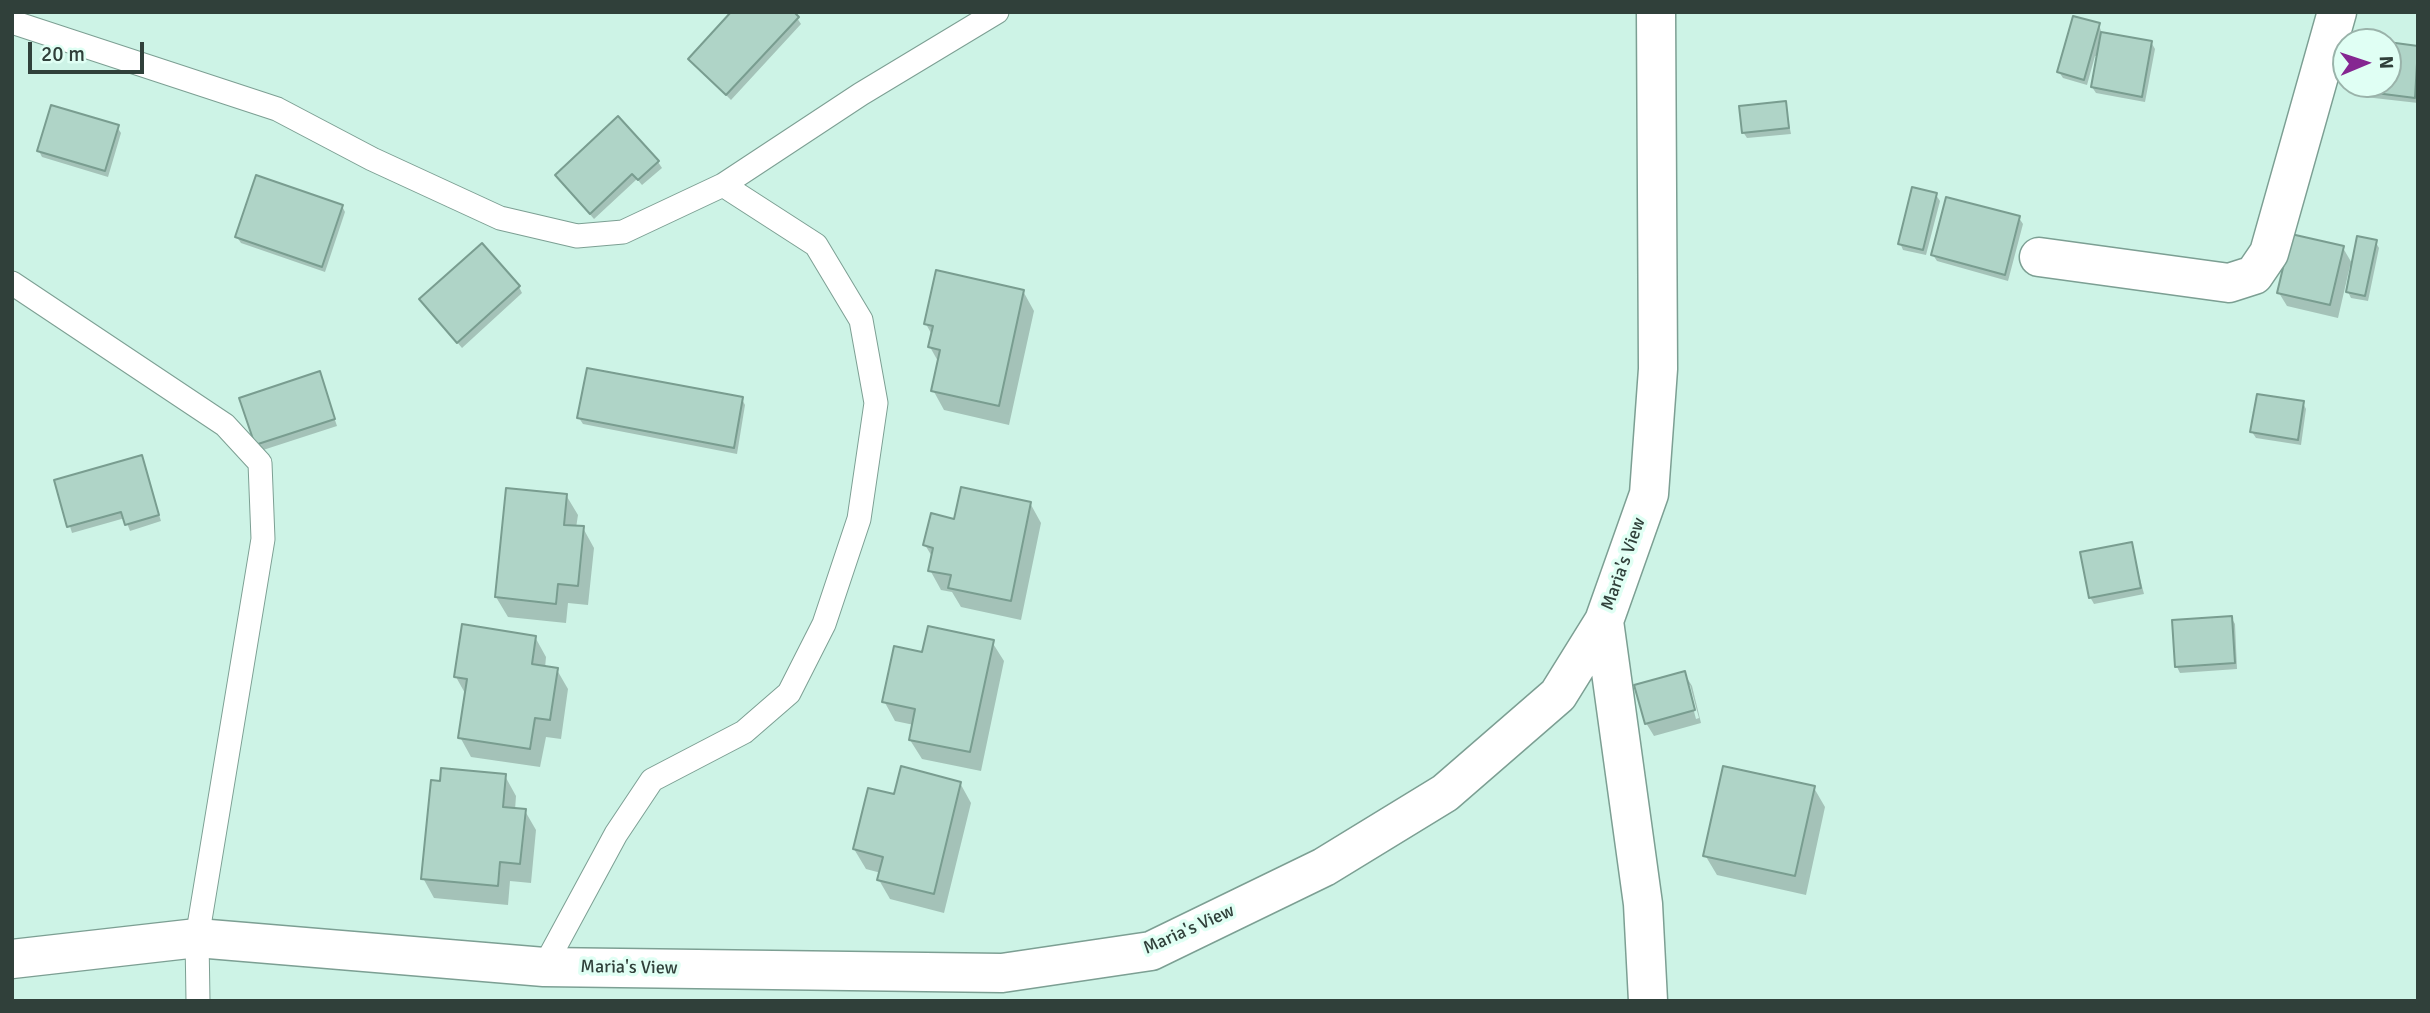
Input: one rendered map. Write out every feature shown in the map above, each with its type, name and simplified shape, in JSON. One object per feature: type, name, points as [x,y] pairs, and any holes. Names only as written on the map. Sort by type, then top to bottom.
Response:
[{"type":"street","name":"Maria's View","points":[[12,959],[197,938],[544,967],[1002,973],[1151,951],[1324,867],[1446,793],[1558,695],[1604,621],[1649,494],[1658,369],[1656,12]]},
{"type":"street","points":[[2039,257],[2229,283],[2254,275],[2269,253],[2337,12]]},
{"type":"street","points":[[1604,621],[1643,904],[1648,1001]]},
{"type":"lane","points":[[12,22],[276,109],[372,159],[500,218],[577,236],[623,232],[723,185],[861,94],[997,12]]},
{"type":"lane","points":[[544,967],[616,834],[652,779],[744,732],[789,694],[824,624],[859,519],[876,403],[862,320],[816,245],[723,185]]},
{"type":"lane","points":[[12,284],[225,425],[260,464],[263,539],[197,938],[198,1001]]},
{"type":"building","points":[[731,12],[794,12],[799,17],[726,95],[688,59]]},
{"type":"building","points":[[2073,16],[2100,23],[2084,80],[2057,72]]},
{"type":"building","points":[[2101,32],[2152,41],[2142,97],[2091,87]]},
{"type":"building","points":[[2402,44],[2418,46],[2415,98],[2402,96]]},
{"type":"building","points":[[1786,101],[1789,128],[1742,133],[1739,106]]},
{"type":"building","points":[[51,105],[119,125],[105,171],[37,151]]},
{"type":"building","points":[[618,116],[659,161],[638,180],[632,174],[590,214],[555,175]]},
{"type":"building","points":[[256,175],[343,205],[322,267],[235,237]]},
{"type":"building","points":[[1912,187],[1937,193],[1923,250],[1898,244]]},
{"type":"building","points":[[1946,197],[2020,216],[2005,275],[1931,255]]},
{"type":"building","points":[[2291,234],[2344,246],[2330,305],[2277,293]]},
{"type":"building","points":[[2357,236],[2377,240],[2365,296],[2346,292]]},
{"type":"building","points":[[482,243],[520,286],[457,343],[419,299]]},
{"type":"building","points":[[936,270],[1024,290],[999,406],[931,391],[940,350],[928,347],[933,326],[924,324]]},
{"type":"building","points":[[587,368],[743,397],[734,448],[577,418]]},
{"type":"building","points":[[320,371],[335,419],[255,445],[239,398]]},
{"type":"building","points":[[2257,394],[2304,401],[2298,440],[2250,432]]},
{"type":"building","points":[[142,455],[159,515],[125,525],[121,512],[67,527],[54,480]]},
{"type":"building","points":[[961,487],[1031,502],[1011,601],[948,588],[951,575],[928,571],[933,548],[923,545],[931,513],[954,519]]},
{"type":"building","points":[[506,488],[567,494],[564,525],[584,526],[578,586],[558,584],[556,604],[495,597]]},
{"type":"building","points":[[2132,542],[2141,588],[2089,598],[2080,552]]},
{"type":"building","points":[[2232,616],[2235,663],[2175,667],[2172,620]]},
{"type":"building","points":[[462,624],[536,636],[532,664],[558,668],[550,720],[535,718],[530,749],[458,738],[467,679],[454,677]]},
{"type":"building","points":[[928,626],[994,640],[970,752],[909,740],[915,709],[882,702],[894,646],[922,652]]},
{"type":"building","points":[[1685,671],[1695,710],[1645,724],[1634,685]]},
{"type":"building","points":[[901,766],[961,782],[934,894],[877,880],[883,857],[853,849],[868,788],[894,794]]},
{"type":"building","points":[[1723,766],[1815,786],[1795,876],[1703,856]]},
{"type":"building","points":[[441,768],[506,774],[503,807],[526,809],[520,864],[500,862],[498,886],[421,879],[431,780],[440,781]]}]
